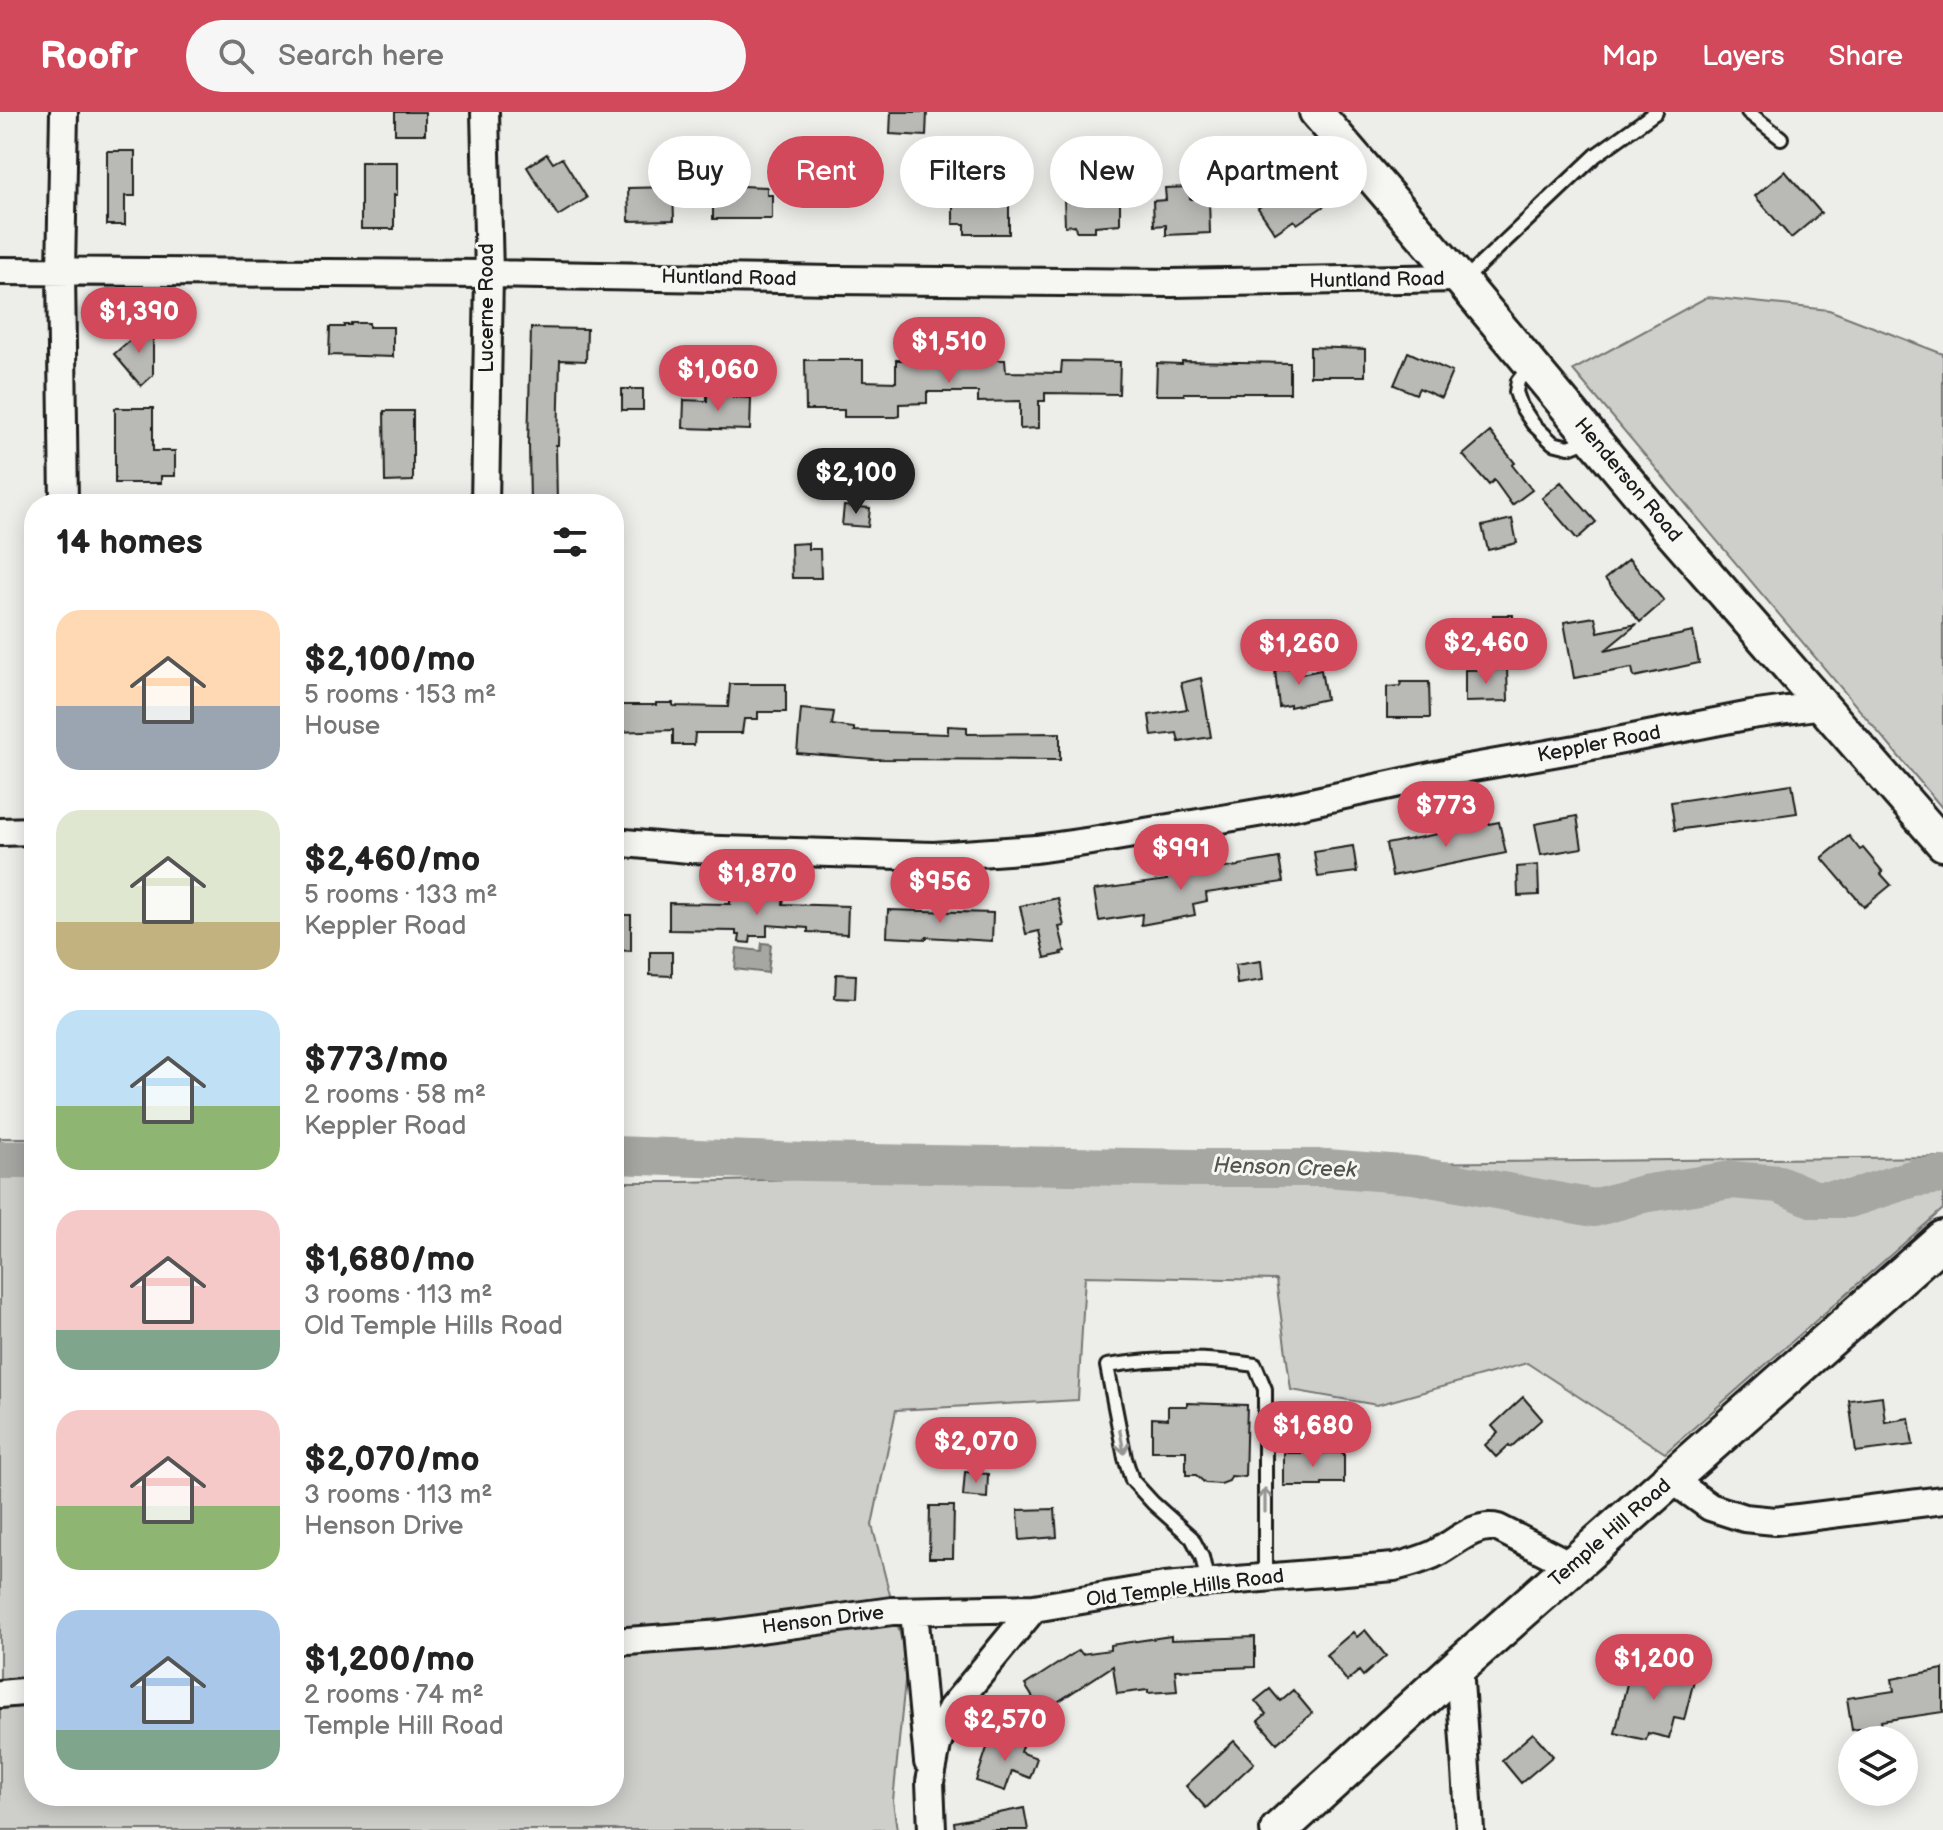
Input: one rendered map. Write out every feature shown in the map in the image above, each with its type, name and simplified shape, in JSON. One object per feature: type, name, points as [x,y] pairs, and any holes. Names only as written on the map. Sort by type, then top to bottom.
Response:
[{"type":"main road","name":"Temple Hill Road","points":[[1279,1830],[1459,1666],[1943,1239]]},
{"type":"street","points":[[64,112],[61,271],[64,494]]},
{"type":"street","name":"Lucerne Road","points":[[485,112],[489,274],[485,494]]},
{"type":"street","name":"Henderson Road","points":[[1316,112],[1669,530],[1943,844]]},
{"type":"street","name":"Huntland Road","points":[[0,271],[1172,283],[1461,280]]},
{"type":"street","name":"Keppler Road","points":[[624,844],[934,856],[1036,849],[1275,810],[1468,768],[1751,715],[1823,705]]},
{"type":"street","points":[[0,832],[24,831]]},
{"type":"street","points":[[1671,1479],[1710,1507],[1744,1518],[1775,1521],[1943,1500]]},
{"type":"street","name":"Old Temple Hills Road","points":[[1034,1608],[1165,1586],[1362,1571],[1406,1564],[1434,1554],[1475,1529],[1490,1526],[1573,1566]]},
{"type":"street","points":[[930,1782],[937,1745],[951,1709],[1034,1608]]},
{"type":"street","name":"Henson Drive","points":[[624,1641],[722,1634],[892,1611],[1034,1608]]},
{"type":"street","points":[[914,1611],[932,1830]]},
{"type":"street","points":[[1459,1666],[1470,1830]]},
{"type":"street","points":[[0,1694],[24,1692]]},
{"type":"lane","points":[[1461,280],[1596,155],[1656,112]]},
{"type":"lane","points":[[1748,112],[1781,138]]},
{"type":"lane","points":[[1208,1583],[1202,1557],[1192,1538],[1132,1480],[1107,1366],[1144,1360],[1228,1361],[1255,1365],[1265,1389],[1265,1578]]},
{"type":"shaded area","points":[[1707,297],[1829,310],[1943,354],[1943,809],[1573,370]]},
{"type":"shaded area","points":[[762,943],[771,944],[768,973],[735,969],[737,948],[761,951]]},
{"type":"shaded area","points":[[0,1138],[24,1138],[24,1806],[624,1806],[624,1182],[1411,1163],[1943,1157],[1943,1209],[1665,1453],[1527,1363],[1377,1405],[1291,1390],[1276,1280],[1085,1276],[1078,1400],[896,1410],[872,1525],[907,1661],[893,1801],[897,1830],[0,1830]]},
{"type":"building","points":[[395,112],[425,112],[425,134],[395,134]]},
{"type":"building","points":[[891,112],[927,112],[926,136],[890,134]]},
{"type":"building","points":[[107,151],[135,151],[135,196],[125,196],[125,225],[107,225]]},
{"type":"building","points":[[547,154],[553,163],[562,158],[587,198],[558,216],[527,167]]},
{"type":"building","points":[[361,162],[397,162],[394,229],[361,229]]},
{"type":"building","points":[[1785,171],[1821,213],[1791,238],[1755,196]]},
{"type":"building","points":[[751,186],[767,187],[767,208],[772,208],[772,219],[713,219],[713,208],[751,208]]},
{"type":"building","points":[[1179,187],[1179,208],[1209,208],[1210,233],[1166,235],[1166,225],[1154,226],[1153,208],[1163,208],[1165,188]]},
{"type":"building","points":[[628,188],[648,188],[648,208],[674,208],[674,220],[629,221]]},
{"type":"building","points":[[953,208],[1009,208],[1009,234],[965,234],[965,224],[953,224]]},
{"type":"building","points":[[1064,208],[1120,208],[1120,224],[1095,226],[1095,231],[1076,231],[1075,225],[1065,226]]},
{"type":"building","points":[[1258,208],[1321,208],[1297,224],[1294,220],[1275,233]]},
{"type":"building","points":[[153,320],[153,375],[141,386],[114,354]]},
{"type":"building","points":[[351,323],[393,327],[393,357],[329,355],[330,327],[344,327]]},
{"type":"building","points":[[531,328],[587,329],[586,361],[560,360],[557,494],[530,494]]},
{"type":"building","points":[[1310,347],[1365,349],[1365,376],[1310,376]]},
{"type":"building","points":[[1408,352],[1452,372],[1441,398],[1419,388],[1416,394],[1394,385]]},
{"type":"building","points":[[805,360],[863,360],[863,381],[896,382],[896,360],[1005,360],[1006,372],[1061,373],[1062,361],[1120,362],[1119,394],[1045,393],[1045,401],[1039,401],[1039,428],[1020,429],[1020,401],[978,402],[978,392],[927,392],[927,403],[899,404],[899,416],[896,417],[844,417],[844,410],[806,410]]},
{"type":"building","points":[[1182,361],[1290,363],[1290,393],[1156,395],[1157,363],[1182,364]]},
{"type":"building","points":[[622,389],[643,389],[643,410],[622,410]]},
{"type":"building","points":[[707,393],[733,393],[733,397],[751,398],[750,430],[683,428],[684,400],[707,401]]},
{"type":"building","points":[[115,408],[153,408],[153,451],[175,451],[175,476],[161,476],[161,483],[115,483]]},
{"type":"building","points":[[384,411],[413,411],[413,481],[385,482]]},
{"type":"building","points":[[1490,432],[1532,490],[1512,505],[1494,480],[1489,485],[1463,455]]},
{"type":"building","points":[[1561,482],[1596,522],[1577,539],[1542,498]]},
{"type":"building","points":[[844,506],[870,508],[868,527],[842,525]]},
{"type":"building","points":[[1512,519],[1517,543],[1488,550],[1482,526]]},
{"type":"building","points":[[808,543],[808,549],[820,549],[821,578],[792,578],[791,544]]},
{"type":"building","points":[[1629,559],[1664,601],[1640,622],[1605,579]]},
{"type":"building","points":[[1493,615],[1513,615],[1513,644],[1493,643]]},
{"type":"building","points":[[1595,617],[1598,632],[1637,624],[1604,651],[1693,632],[1699,663],[1634,677],[1632,668],[1574,678],[1564,622]]},
{"type":"building","points":[[1294,667],[1296,675],[1321,670],[1326,699],[1279,707],[1275,670]]},
{"type":"building","points":[[1507,669],[1508,701],[1465,702],[1465,670]]},
{"type":"building","points":[[1201,678],[1211,737],[1179,742],[1177,733],[1152,736],[1149,715],[1187,709],[1181,683]]},
{"type":"building","points":[[1401,682],[1429,682],[1430,718],[1387,718],[1387,687],[1400,686]]},
{"type":"building","points":[[730,684],[786,684],[786,712],[758,712],[758,719],[744,719],[742,733],[695,733],[694,745],[673,745],[673,730],[624,732],[624,705],[673,703],[673,706],[728,707]]},
{"type":"building","points":[[801,709],[834,712],[832,725],[854,728],[854,731],[948,734],[948,726],[967,727],[967,734],[1060,733],[1060,760],[873,759],[797,753]]},
{"type":"building","points":[[1792,784],[1797,813],[1675,830],[1671,802]]},
{"type":"building","points":[[1577,816],[1582,848],[1541,855],[1535,824]]},
{"type":"building","points":[[1499,822],[1506,853],[1392,876],[1386,844]]},
{"type":"building","points":[[1849,836],[1860,850],[1863,848],[1891,885],[1864,907],[1822,858]]},
{"type":"building","points":[[1353,846],[1357,872],[1318,877],[1314,852]]},
{"type":"building","points":[[1279,858],[1283,882],[1206,893],[1207,901],[1193,904],[1195,915],[1141,925],[1142,914],[1099,921],[1094,890],[1167,880],[1166,877]]},
{"type":"building","points":[[1538,865],[1539,895],[1518,896],[1517,867]]},
{"type":"building","points":[[730,895],[784,898],[783,904],[848,906],[847,934],[767,925],[767,936],[751,936],[750,943],[739,942],[740,935],[736,935],[736,931],[669,930],[669,903],[730,904]]},
{"type":"building","points":[[1058,898],[1064,926],[1059,927],[1065,951],[1045,958],[1039,931],[1026,934],[1020,906]]},
{"type":"building","points":[[888,910],[993,913],[992,941],[887,937]]},
{"type":"building","points":[[624,915],[631,915],[631,951],[624,951]]},
{"type":"building","points":[[650,952],[672,952],[672,976],[650,975]]},
{"type":"building","points":[[1261,961],[1263,980],[1237,984],[1235,965]]},
{"type":"building","points":[[836,974],[856,975],[855,999],[835,998]]},
{"type":"building","points":[[1882,1396],[1885,1422],[1909,1418],[1913,1445],[1856,1452],[1849,1400]]},
{"type":"building","points":[[1523,1397],[1542,1419],[1496,1457],[1485,1445],[1498,1433],[1492,1426]]},
{"type":"building","points":[[1187,1403],[1247,1405],[1245,1477],[1231,1476],[1229,1481],[1221,1484],[1205,1483],[1196,1475],[1186,1475],[1186,1451],[1152,1451],[1152,1418],[1168,1419],[1168,1406],[1187,1406]]},
{"type":"building","points":[[1284,1453],[1344,1453],[1344,1483],[1284,1486]]},
{"type":"building","points":[[965,1472],[988,1474],[987,1498],[963,1496]]},
{"type":"building","points":[[930,1506],[954,1506],[953,1558],[929,1558]]},
{"type":"building","points":[[1055,1509],[1057,1537],[1020,1540],[1018,1510]]},
{"type":"building","points":[[1365,1630],[1386,1656],[1363,1676],[1359,1671],[1347,1681],[1326,1655],[1353,1632],[1357,1637]]},
{"type":"building","points":[[1171,1636],[1171,1640],[1255,1637],[1255,1667],[1175,1670],[1177,1691],[1148,1693],[1148,1690],[1117,1694],[1113,1666],[1042,1712],[1025,1685],[1079,1650],[1082,1654],[1110,1650],[1110,1645]]},
{"type":"building","points":[[1644,1665],[1695,1676],[1684,1720],[1674,1718],[1669,1738],[1648,1733],[1646,1740],[1615,1733],[1631,1667],[1642,1670]]},
{"type":"building","points":[[1943,1669],[1943,1712],[1881,1721],[1882,1725],[1876,1726],[1851,1726],[1847,1698],[1894,1691],[1892,1679]]},
{"type":"building","points":[[1270,1689],[1280,1701],[1293,1690],[1312,1713],[1277,1743],[1258,1721],[1266,1714],[1255,1701]]},
{"type":"building","points":[[1533,1733],[1553,1756],[1521,1783],[1502,1760]]},
{"type":"building","points":[[1026,1735],[1020,1752],[1037,1758],[1030,1778],[1012,1771],[1005,1791],[976,1781],[988,1745]]},
{"type":"building","points":[[1234,1741],[1254,1763],[1206,1808],[1186,1786]]},
{"type":"building","points":[[1024,1808],[1028,1830],[955,1830],[954,1822]]},
{"type":"waterway","name":"Henson Creek","points":[[624,1155],[804,1162],[1327,1168],[1414,1175],[1594,1208],[1643,1194],[1731,1180],[1779,1184],[1814,1199],[1849,1199],[1914,1178],[1943,1175]]},
{"type":"waterway","name":"Henson Creek","points":[[0,1160],[24,1160]]}]
